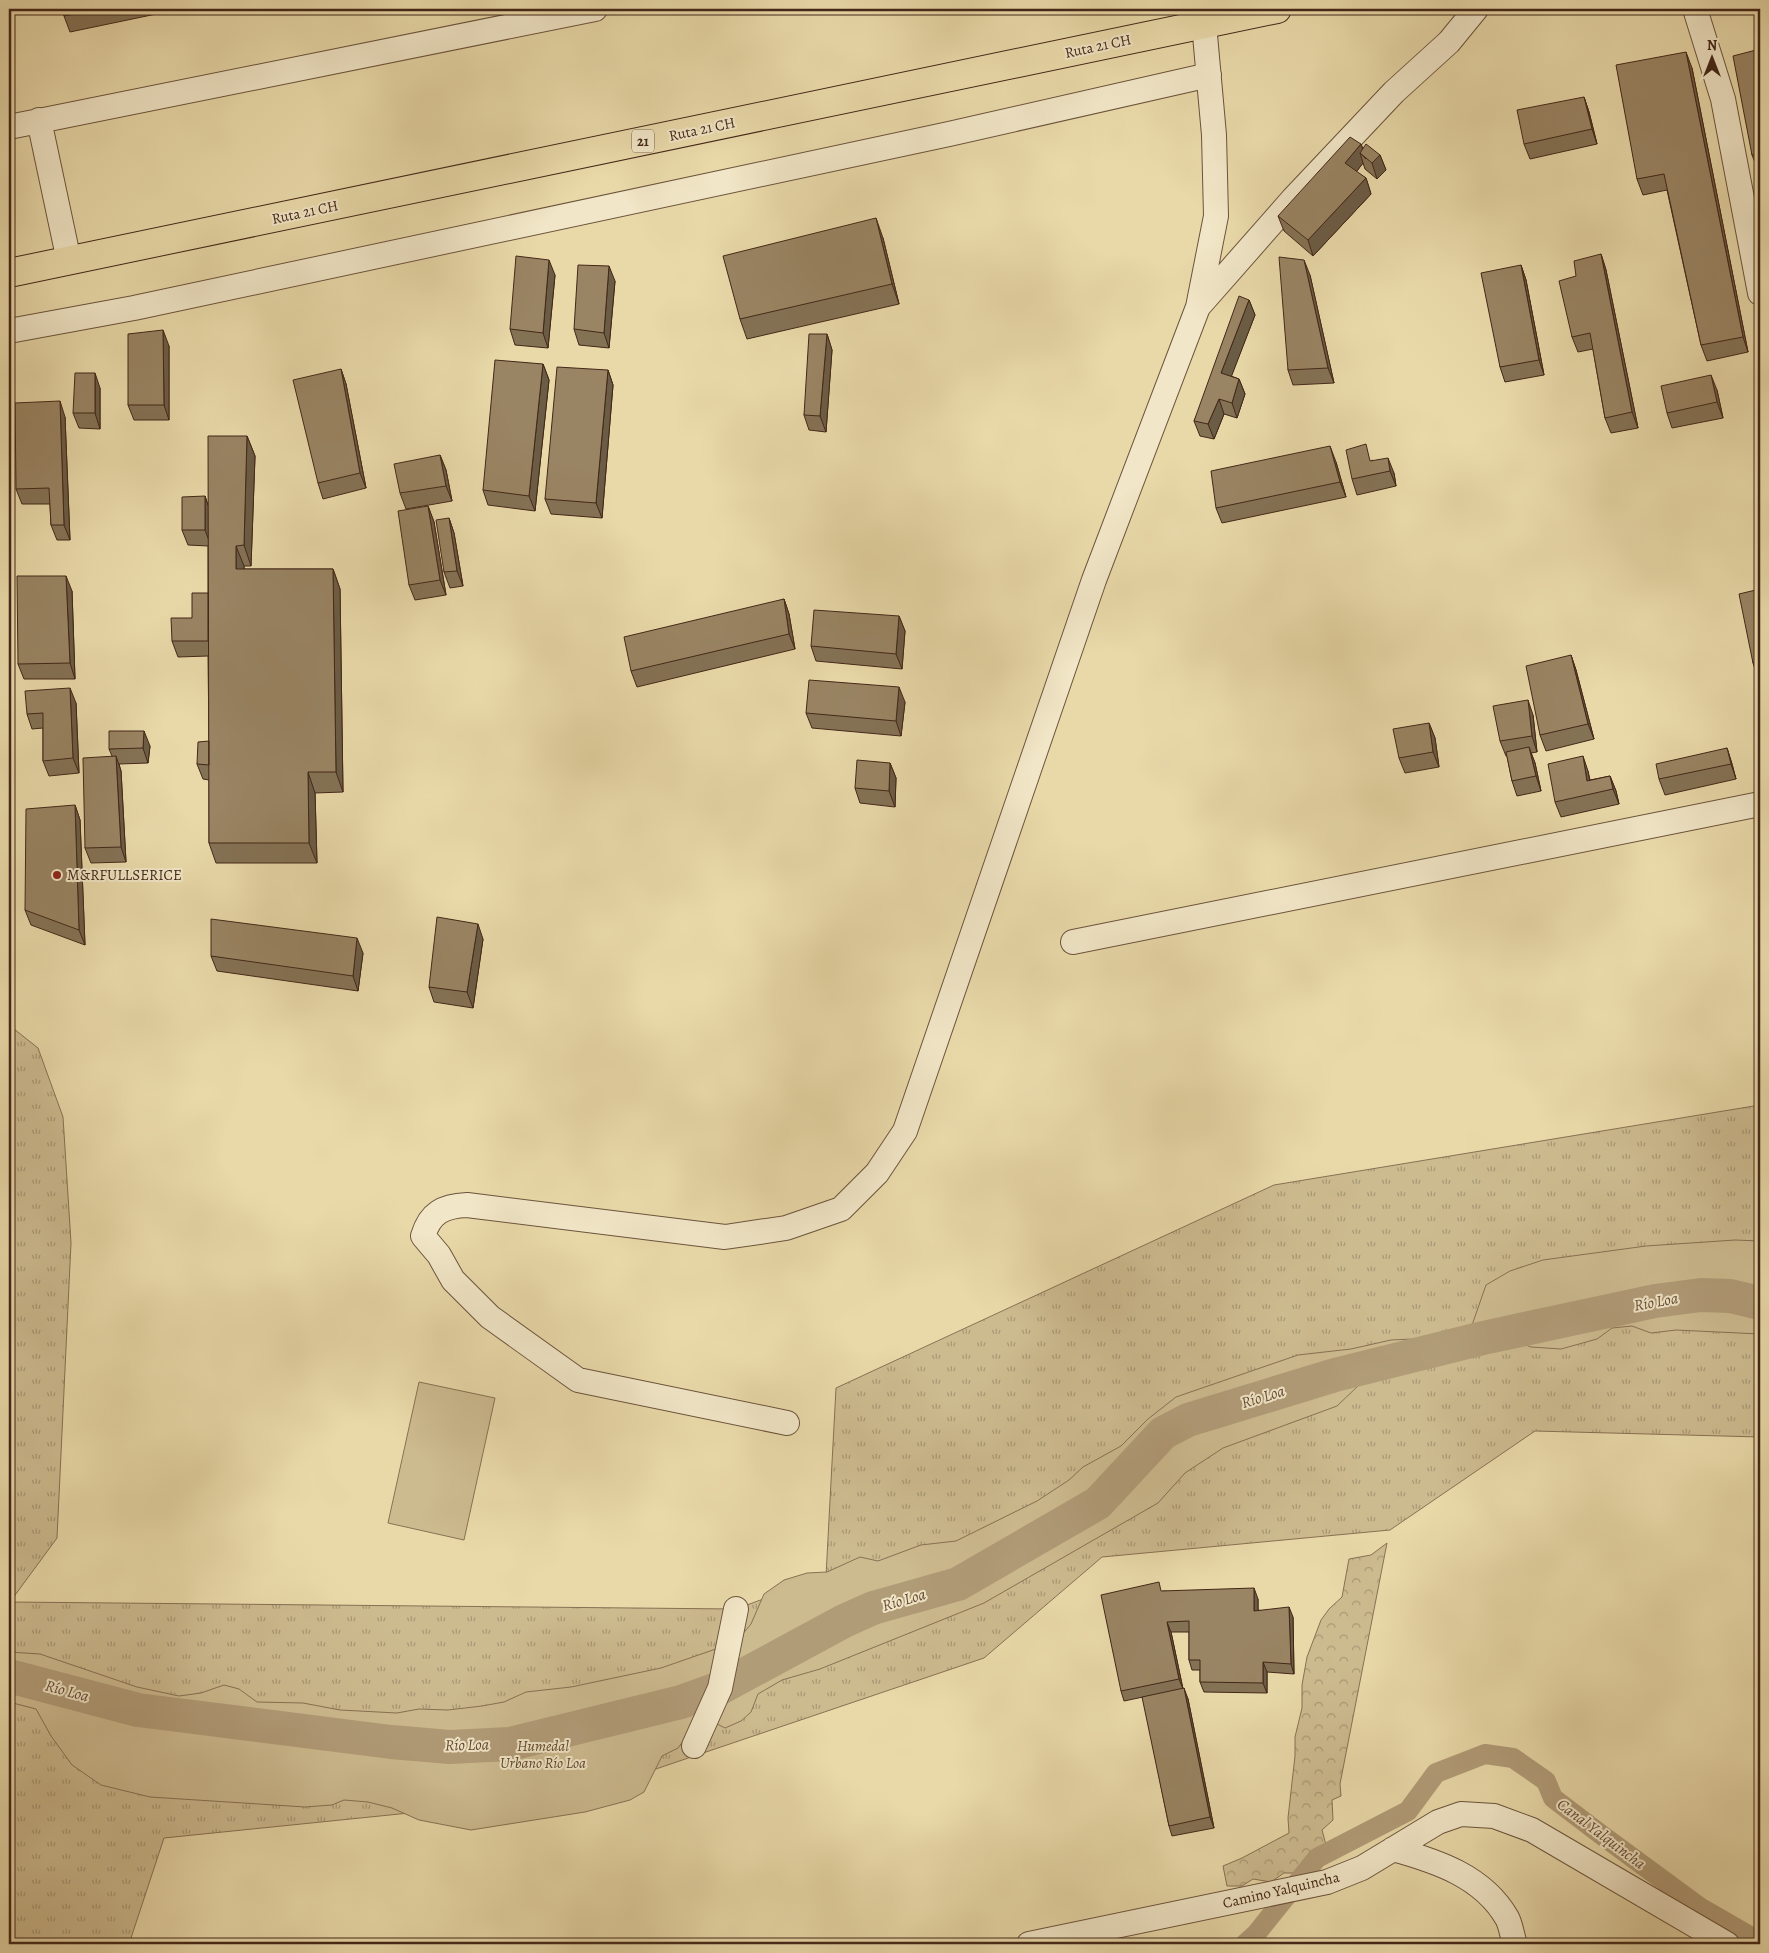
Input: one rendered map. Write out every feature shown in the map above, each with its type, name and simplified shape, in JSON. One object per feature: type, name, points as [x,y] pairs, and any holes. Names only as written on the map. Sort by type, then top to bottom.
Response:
[{"type":"highway","name":"Ruta 21 CH","points":[[9,273],[1277,9]]},
{"type":"street","points":[[9,127],[595,9]]},
{"type":"street","points":[[1198,307],[1306,185],[1394,92],[1449,42],[1476,9]]},
{"type":"street","points":[[1695,9],[1723,100],[1760,293]]},
{"type":"street","points":[[787,1423],[578,1380],[490,1317],[453,1280],[439,1255],[423,1236],[427,1224],[436,1214],[450,1206],[467,1205],[725,1237],[786,1228],[841,1209],[878,1173],[905,1131],[1094,580],[1198,307],[1216,216],[1214,135],[1204,24]]},
{"type":"street","points":[[9,331],[193,296],[940,136],[1208,75]]},
{"type":"street","points":[[39,120],[69,261]]},
{"type":"street","points":[[1073,942],[1760,804]]},
{"type":"street","points":[[694,1746],[720,1688],[736,1609]]},
{"type":"street","name":"Camino Yalquincha","points":[[1029,1944],[1327,1882],[1362,1868],[1438,1822],[1461,1814],[1494,1816],[1532,1830],[1727,1944]]},
{"type":"street","points":[[1393,1850],[1431,1860],[1461,1873],[1489,1896],[1507,1918],[1514,1944]]},
{"type":"green space","points":[[9,1025],[38,1048],[63,1117],[71,1243],[57,1538],[10,1602],[736,1609],[826,1576],[836,1388],[1274,1185],[1760,1105],[1760,1437],[1535,1431],[1390,1530],[1102,1557],[984,1658],[576,1796],[164,1838],[129,1944],[9,1944]]},
{"type":"green space","name":"Humedal Urbano Río Loa","points":[[1735,1240],[1760,1241],[1760,1334],[1676,1330],[1651,1333],[1632,1326],[1612,1328],[1597,1339],[1561,1349],[1531,1347],[1513,1340],[1488,1341],[1440,1355],[1400,1373],[1359,1385],[1337,1406],[1223,1448],[1185,1473],[1158,1503],[984,1603],[820,1669],[782,1680],[758,1694],[751,1712],[741,1721],[725,1728],[711,1721],[695,1725],[678,1748],[662,1756],[644,1792],[630,1800],[585,1812],[471,1830],[419,1820],[392,1808],[368,1802],[344,1800],[332,1805],[305,1807],[150,1797],[101,1785],[72,1765],[51,1736],[36,1709],[9,1702],[9,1652],[40,1654],[137,1687],[179,1696],[201,1693],[224,1685],[239,1689],[257,1702],[303,1703],[340,1710],[397,1713],[419,1709],[448,1710],[482,1706],[504,1702],[526,1692],[571,1687],[661,1668],[736,1642],[751,1624],[764,1594],[784,1580],[807,1573],[827,1572],[860,1557],[878,1561],[921,1545],[956,1541],[1037,1501],[1069,1480],[1083,1467],[1121,1446],[1148,1419],[1176,1397],[1298,1355],[1351,1349],[1391,1340],[1435,1338],[1471,1328],[1486,1285],[1510,1271],[1543,1260],[1646,1246]]},
{"type":"green space","points":[[419,1382],[495,1398],[464,1540],[388,1523]]},
{"type":"green space","points":[[1387,1543],[1340,1784],[1341,1796],[1332,1800],[1333,1820],[1322,1830],[1326,1845],[1324,1862],[1297,1873],[1284,1873],[1271,1882],[1253,1879],[1242,1886],[1227,1886],[1223,1866],[1289,1833],[1288,1818],[1295,1756],[1295,1737],[1302,1708],[1302,1685],[1307,1657],[1321,1620],[1329,1609],[1342,1597],[1349,1559],[1371,1555]]},
{"type":"building","points":[[63,9],[102,9],[64,16]]},
{"type":"building","points":[[1760,49],[1760,154],[1752,155],[1733,56]]},
{"type":"building","points":[[1686,52],[1743,337],[1701,345],[1664,174],[1637,179],[1616,65]]},
{"type":"building","points":[[1584,97],[1592,129],[1524,144],[1517,110]]},
{"type":"building","points":[[1350,137],[1361,144],[1345,163],[1366,178],[1308,240],[1278,216]]},
{"type":"building","points":[[1366,144],[1380,155],[1372,163],[1360,153]]},
{"type":"building","points":[[1760,173],[1760,196],[1756,174]]},
{"type":"building","points":[[876,218],[892,284],[740,319],[723,256]]},
{"type":"building","points":[[1601,254],[1632,412],[1605,418],[1590,333],[1572,337],[1559,281],[1576,276],[1574,261]]},
{"type":"building","points":[[516,256],[549,260],[543,333],[510,329]]},
{"type":"building","points":[[1279,257],[1304,260],[1328,368],[1288,370]]},
{"type":"building","points":[[578,265],[609,266],[604,333],[574,329]]},
{"type":"building","points":[[1521,265],[1539,360],[1500,367],[1481,273]]},
{"type":"building","points":[[1239,296],[1249,300],[1221,373],[1239,379],[1232,403],[1219,399],[1208,424],[1194,421]]},
{"type":"building","points":[[163,330],[164,405],[128,405],[128,334]]},
{"type":"building","points":[[809,334],[827,334],[820,416],[804,415]]},
{"type":"building","points":[[495,360],[543,364],[529,496],[483,490]]},
{"type":"building","points":[[557,367],[608,370],[596,503],[545,499]]},
{"type":"building","points":[[341,369],[360,473],[318,483],[293,380]]},
{"type":"building","points":[[75,373],[95,373],[95,413],[73,413]]},
{"type":"building","points":[[1711,375],[1717,402],[1667,413],[1661,386]]},
{"type":"building","points":[[60,401],[64,525],[51,525],[49,488],[16,489],[15,403]]},
{"type":"building","points":[[208,436],[247,436],[244,545],[236,546],[236,569],[333,569],[336,772],[308,772],[309,843],[209,843]]},
{"type":"building","points":[[1366,444],[1370,461],[1388,458],[1390,471],[1352,479],[1346,450]]},
{"type":"building","points":[[1330,446],[1340,482],[1216,508],[1211,471]]},
{"type":"building","points":[[440,455],[446,486],[400,493],[394,464]]},
{"type":"building","points":[[205,496],[205,530],[182,530],[182,497]]},
{"type":"building","points":[[428,506],[440,580],[409,585],[398,511]]},
{"type":"building","points":[[449,518],[457,571],[444,572],[436,520]]},
{"type":"building","points":[[17,576],[66,576],[70,663],[18,664]]},
{"type":"building","points":[[1760,589],[1760,661],[1753,663],[1739,594]]},
{"type":"building","points":[[192,593],[208,593],[208,641],[172,641],[171,618],[192,618]]},
{"type":"building","points":[[784,599],[789,634],[631,671],[624,637]]},
{"type":"building","points":[[814,610],[899,616],[896,654],[811,646]]},
{"type":"building","points":[[1571,655],[1588,724],[1540,735],[1526,666]]},
{"type":"building","points":[[809,680],[899,687],[896,721],[806,713]]},
{"type":"building","points":[[70,688],[73,758],[43,761],[43,713],[27,714],[25,691]]},
{"type":"building","points":[[1528,700],[1532,736],[1500,741],[1493,706]]},
{"type":"building","points":[[1429,723],[1433,752],[1399,758],[1393,729]]},
{"type":"building","points":[[109,731],[144,731],[143,748],[109,749]]},
{"type":"building","points":[[209,741],[209,765],[197,764],[198,742]]},
{"type":"building","points":[[1529,747],[1536,776],[1512,781],[1506,752]]},
{"type":"building","points":[[1727,748],[1731,764],[1659,779],[1656,764]]},
{"type":"building","points":[[116,756],[121,847],[85,848],[83,758]]},
{"type":"building","points":[[1583,756],[1587,781],[1610,776],[1613,789],[1555,802],[1548,764]]},
{"type":"building","points":[[857,760],[890,763],[889,791],[855,788]]},
{"type":"building","name":"M&RFULLSERICE","points":[[75,805],[79,930],[25,910],[26,809]]},
{"type":"building","points":[[437,917],[478,924],[467,992],[429,987]]},
{"type":"building","points":[[211,919],[357,938],[353,976],[211,956]]},
{"type":"building","points":[[1159,1582],[1161,1591],[1254,1588],[1254,1611],[1289,1607],[1291,1664],[1263,1662],[1263,1683],[1200,1682],[1200,1660],[1189,1660],[1189,1621],[1167,1622],[1179,1679],[1121,1691],[1101,1595]]},
{"type":"building","points":[[1184,1688],[1210,1817],[1169,1826],[1142,1697]]},
{"type":"waterway","name":"Río Loa","points":[[9,1676],[138,1710],[391,1742],[450,1747],[510,1744],[681,1702],[720,1688],[844,1621],[873,1608],[958,1584],[1098,1503],[1163,1433],[1188,1420],[1335,1375],[1483,1338],[1655,1301],[1701,1295],[1730,1296],[1760,1303]]},
{"type":"waterway","name":"Canal Yalquincha","points":[[1245,1944],[1256,1934],[1317,1858],[1408,1811],[1436,1773],[1485,1754],[1513,1758],[1546,1781],[1553,1798],[1603,1836],[1701,1908],[1760,1942]]},
{"type":"place","name":"M&RFULLSERICE","points":[[57,875]]}]
